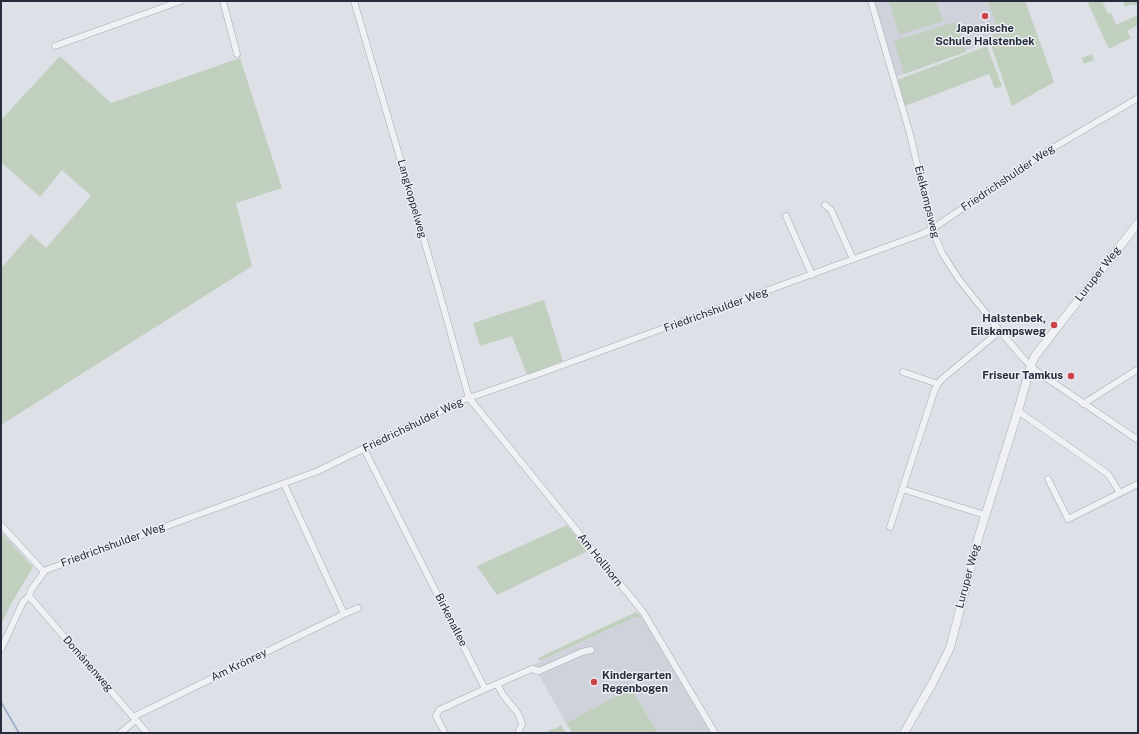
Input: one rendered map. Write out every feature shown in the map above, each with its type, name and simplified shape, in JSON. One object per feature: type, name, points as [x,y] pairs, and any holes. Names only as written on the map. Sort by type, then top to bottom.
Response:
[{"type":"street","points":[[55,46],[181,1]]},
{"type":"street","points":[[222,1],[237,54]]},
{"type":"street","name":"Langkoppelweg","points":[[354,1],[469,398]]},
{"type":"street","name":"Eielkampsweg","points":[[871,1],[910,134],[932,229],[942,253],[958,278],[1000,331],[1036,371],[1138,440]]},
{"type":"street","name":"Friedrichshulder Weg","points":[[44,572],[70,561],[318,471],[469,398],[922,234],[932,229],[1044,153],[1138,98]]},
{"type":"street","points":[[825,205],[832,210],[853,259]]},
{"type":"street","points":[[786,216],[812,275]]},
{"type":"street","name":"Luruper Weg","points":[[904,733],[933,682],[950,648],[985,515],[1018,412],[1031,365],[1041,347],[1138,223]]},
{"type":"street","points":[[890,528],[938,384],[942,379],[1000,331]]},
{"type":"street","points":[[1083,404],[1138,369]]},
{"type":"street","points":[[903,372],[938,384]]},
{"type":"street","name":"Am Hollhorn","points":[[469,398],[643,612],[715,733]]},
{"type":"street","points":[[1018,412],[1108,474],[1120,493]]},
{"type":"street","name":"Birkenallee","points":[[364,449],[485,689]]},
{"type":"street","points":[[1048,479],[1068,519],[1138,484]]},
{"type":"street","points":[[284,484],[344,614]]},
{"type":"street","points":[[902,489],[985,515]]},
{"type":"street","points":[[1,525],[44,572],[31,590],[29,596],[23,602],[1,649]]},
{"type":"street","name":"Domänenweg","points":[[29,596],[147,733]]},
{"type":"street","name":"Am Krönrey","points":[[120,733],[135,718],[358,608]]},
{"type":"street","points":[[444,733],[436,716],[439,710],[532,670],[539,671],[582,652],[592,650]]},
{"type":"street","points":[[497,684],[520,718],[522,724],[518,733]]},
{"type":"shaded area","points":[[874,1],[1025,1],[1054,82],[1012,106],[990,42],[896,77]]},
{"type":"shaded area","points":[[642,617],[711,733],[658,733],[631,688],[566,723],[533,665],[634,618]]},
{"type":"green space","points":[[889,1],[936,1],[943,21],[899,35]]},
{"type":"green space","points":[[988,1],[1025,1],[1054,82],[1012,106],[990,42],[991,37],[999,33]]},
{"type":"green space","points":[[1087,1],[1102,1],[1108,14],[1111,13],[1116,25],[1138,15],[1138,25],[1127,31],[1131,38],[1109,49]]},
{"type":"green space","points":[[1123,1],[1138,1],[1138,4],[1134,6],[1132,4],[1125,7]]},
{"type":"green space","points":[[955,22],[966,52],[904,74],[894,41]]},
{"type":"green space","points":[[987,46],[1002,86],[995,89],[989,74],[905,106],[897,80]]},
{"type":"green space","points":[[1092,54],[1094,60],[1084,64],[1082,58]]},
{"type":"green space","points":[[60,56],[111,103],[240,58],[282,188],[236,203],[252,266],[1,425],[1,265],[3,266],[31,234],[46,248],[91,196],[62,170],[40,197],[1,162],[1,120]]},
{"type":"green space","points":[[544,300],[563,361],[527,375],[512,336],[480,346],[473,323]]},
{"type":"green space","points":[[567,525],[588,551],[497,595],[477,566]]},
{"type":"green space","points":[[1,532],[33,567],[11,604],[1,625]]},
{"type":"green space","points":[[636,612],[642,617],[634,618],[540,661],[538,658]]},
{"type":"green space","points":[[631,688],[658,733],[572,733],[566,723]]},
{"type":"green space","points":[[561,725],[566,733],[545,733],[552,729],[553,730]]},
{"type":"waterway","points":[[1,702],[19,733]]},
{"type":"place","name":"Japanische Schule Halstenbek","points":[[985,16]]},
{"type":"place","name":"Halstenbek, Eilskampsweg","points":[[1054,325]]},
{"type":"place","name":"Friseur Tamkus","points":[[1071,376]]},
{"type":"place","name":"Kindergarten Regenbogen","points":[[594,682]]}]
